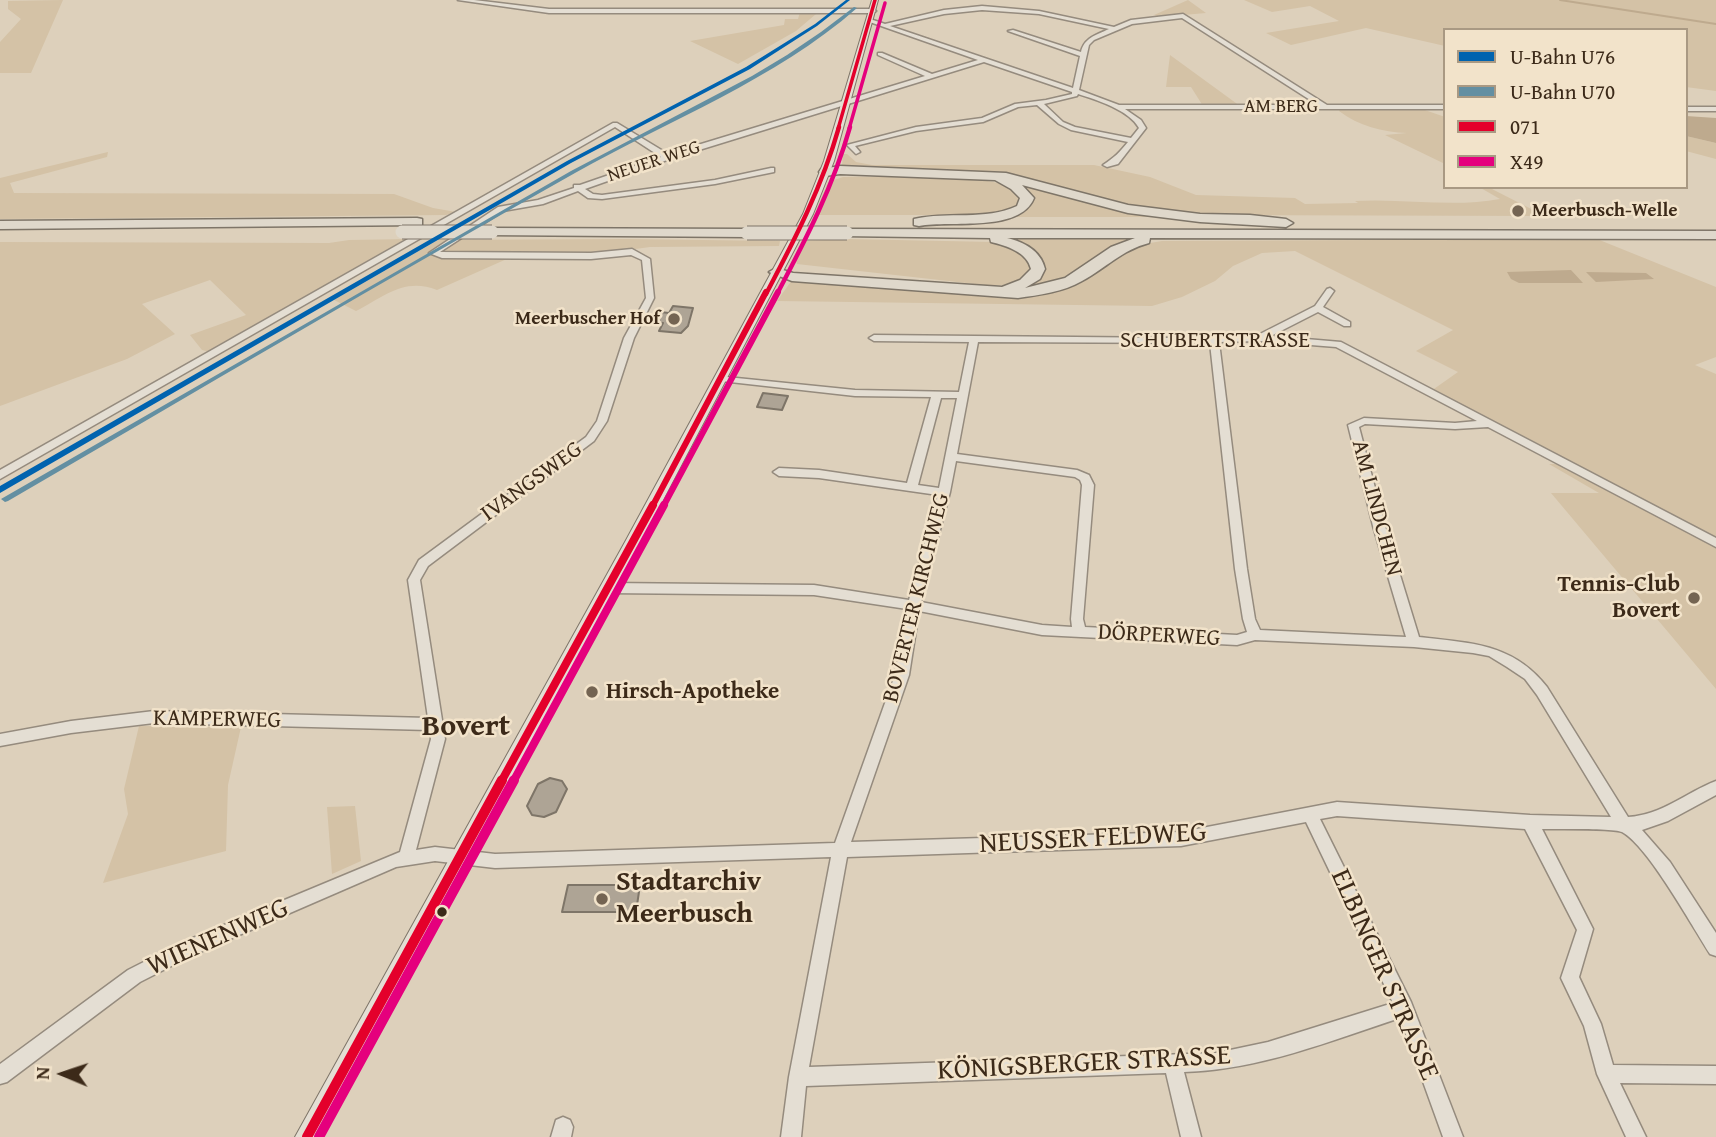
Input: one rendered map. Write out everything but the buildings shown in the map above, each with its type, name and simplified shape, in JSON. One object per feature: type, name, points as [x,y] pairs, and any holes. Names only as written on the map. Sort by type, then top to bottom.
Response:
[{"type":"highway","points":[[825,172],[848,170],[1006,177],[1128,209],[1200,218],[1286,223]]},
{"type":"highway","points":[[825,172],[838,175],[988,178],[1016,186],[1027,198],[1023,208],[1005,216],[932,219],[915,228]]},
{"type":"highway","points":[[0,225],[506,222],[750,227]]},
{"type":"highway","points":[[915,228],[1286,223],[1716,224]]},
{"type":"highway","points":[[0,234],[848,227],[1260,234],[1716,235]]},
{"type":"highway","points":[[776,272],[795,270],[1003,289],[1027,282],[1039,268],[1032,253],[1009,242],[978,238],[929,238],[915,228]]},
{"type":"highway","points":[[776,272],[792,277],[984,293],[1018,293],[1048,289],[1077,278],[1119,247],[1136,242],[1163,238],[1240,238],[1260,234]]},
{"type":"main road","points":[[307,1137],[808,214],[825,172],[876,0]]},
{"type":"street","points":[[461,0],[549,10],[873,11]]},
{"type":"street","points":[[887,25],[960,9],[1005,8],[1051,13],[1114,29]]},
{"type":"street","points":[[856,152],[851,145],[916,129],[983,120],[1009,108],[1075,95],[1086,44],[1092,39],[1131,22],[1183,16],[1326,107]]},
{"type":"street","points":[[870,20],[1117,107],[1143,125],[1143,130],[1115,162],[1107,165]]},
{"type":"street","points":[[1011,31],[1083,55]]},
{"type":"street","points":[[880,54],[931,76]]},
{"type":"street","name":"NEUER WEG","points":[[433,253],[501,209],[540,202],[667,157],[984,60]]},
{"type":"street","points":[[1039,103],[1061,123],[1073,129],[1133,141]]},
{"type":"street","name":"AM BERG","points":[[1117,107],[1443,107]]},
{"type":"street","points":[[1688,108],[1716,109]]},
{"type":"street","points":[[0,475],[615,124],[667,157]]},
{"type":"street","points":[[577,187],[591,196],[602,197],[715,182],[771,170]]},
{"type":"street","name":"IVANGSWEG","points":[[407,857],[436,752],[436,724],[414,580],[417,571],[423,563],[590,439],[602,422],[629,338],[650,298],[646,259],[632,252],[591,256],[433,253]]},
{"type":"street","points":[[1260,338],[1318,308],[1330,291]]},
{"type":"street","points":[[1318,308],[1347,324]]},
{"type":"street","name":"SCHUBERTSTRASSE","points":[[874,338],[1260,338],[1338,344],[1716,543]]},
{"type":"street","name":"BOVERTER KIRCHWEG","points":[[791,1137],[798,1076],[840,852],[902,675],[914,605],[944,492],[974,340]]},
{"type":"street","points":[[1214,340],[1241,569],[1249,619],[1255,635]]},
{"type":"street","points":[[721,378],[855,393],[963,395]]},
{"type":"street","points":[[912,487],[937,394]]},
{"type":"street","name":"AM LINDCHEN","points":[[1414,642],[1379,526],[1353,425],[1364,421],[1455,426],[1489,424]]},
{"type":"street","points":[[951,457],[1077,474],[1085,478],[1088,485],[1077,619],[1079,632]]},
{"type":"street","points":[[779,472],[819,474],[944,492]]},
{"type":"street","name":"DÖRPERWEG","points":[[607,588],[814,590],[914,605],[1033,628],[1237,640],[1255,635],[1414,642],[1454,645],[1492,652],[1530,676],[1624,824],[1644,841],[1657,858],[1716,948]]},
{"type":"street","name":"KAMPERWEG","points":[[0,740],[71,727],[154,717],[436,724]]},
{"type":"street","name":"NEUSSER FELDWEG","points":[[460,857],[495,861],[1181,839],[1337,809],[1530,822],[1624,824],[1663,816],[1716,788]]},
{"type":"street","name":"ELBINGER STRASSE","points":[[1310,814],[1405,1008],[1453,1137]]},
{"type":"street","points":[[1530,822],[1585,929],[1570,978],[1592,1024],[1605,1074],[1636,1137]]},
{"type":"street","name":"WIENENWEG","points":[[0,1075],[112,992],[158,964],[407,857],[435,854],[460,857]]},
{"type":"street","name":"KÖNIGSBERGER STRASSE","points":[[798,1076],[1216,1062],[1268,1051],[1405,1008]]},
{"type":"street","points":[[1173,1064],[1191,1137]]},
{"type":"street","points":[[1605,1074],[1716,1075]]},
{"type":"shaded area","points":[[63,0],[31,73],[0,73],[0,42],[21,19],[8,9],[8,1]]},
{"type":"shaded area","points":[[1188,0],[1206,13],[1160,17],[1154,15]]},
{"type":"shaded area","points":[[1244,0],[1716,0],[1716,91],[1688,87],[1688,28],[1443,28],[1443,46],[1366,28],[1291,45],[1266,33],[1339,21],[1310,6],[1272,12]]},
{"type":"shaded area","points":[[800,12],[816,14],[796,31],[738,64],[690,41],[784,25],[785,19],[798,19]]},
{"type":"shaded area","points":[[1170,55],[1240,106],[1203,106],[1191,87],[1166,87]]},
{"type":"shaded area","points":[[1422,109],[1443,116],[1443,163],[1385,135],[1407,133],[1380,130],[1339,111]]},
{"type":"shaded area","points":[[1688,116],[1716,118],[1716,143],[1688,136]]},
{"type":"shaded area","points":[[1688,136],[1716,143],[1716,159],[1688,152]]},
{"type":"shaded area","points":[[108,152],[107,157],[10,183],[14,193],[394,194],[433,208],[456,212],[446,215],[0,219],[0,178]]},
{"type":"shaded area","points":[[843,154],[856,162],[872,165],[1094,165],[1150,177],[1196,195],[1295,198],[1305,204],[1358,203],[1355,201],[1373,200],[1464,203],[1500,199],[1482,189],[1492,189],[1545,216],[1199,215],[1131,207],[1011,175],[842,166]]},
{"type":"shaded area","points":[[843,177],[961,178],[1005,185],[1016,190],[1021,199],[1016,208],[995,215],[814,215],[828,182]]},
{"type":"shaded area","points":[[1005,178],[1169,217],[1010,217],[1023,212],[1030,202]]},
{"type":"shaded area","points":[[411,239],[210,352],[202,350],[190,335],[246,315],[210,280],[142,304],[175,334],[127,359],[0,406],[0,242],[329,243]]},
{"type":"shaded area","points":[[846,239],[1007,244],[1026,254],[1031,268],[1017,282],[991,285],[797,264],[795,257],[804,241]]},
{"type":"shaded area","points":[[1006,239],[1139,239],[1070,278],[1018,292],[1042,268]]},
{"type":"shaded area","points":[[1597,239],[1716,287],[1716,357],[1695,365],[1716,374],[1716,541],[1431,391],[1458,372],[1416,351],[1453,330],[1295,251],[1262,253],[1233,266],[1215,281],[1182,297],[1152,306],[777,301],[792,280],[1014,298],[1058,292],[1056,291],[1138,245],[1162,241]]},
{"type":"shaded area","points":[[438,240],[780,241],[779,246],[650,247],[592,255],[518,254],[437,290],[405,287],[356,311],[334,300]]},
{"type":"shaded area","points":[[1571,270],[1583,283],[1519,283],[1511,279],[1507,272]]},
{"type":"shaded area","points":[[1586,272],[1646,273],[1654,279],[1596,282]]},
{"type":"shaded area","points":[[1549,464],[1562,464],[1716,546],[1716,689],[1551,493],[1599,493]]},
{"type":"shaded area","points":[[139,726],[241,727],[228,785],[226,851],[103,883],[128,814],[124,789]]},
{"type":"shaded area","points":[[355,806],[361,861],[332,874],[327,807]]},
{"type":"waterway","points":[[1560,0],[1716,24]]},
{"type":"metro line","name":"U76","points":[[0,490],[569,162],[748,68],[816,25],[848,0]]},
{"type":"metro line","name":"U70","points":[[5,499],[573,172],[754,77],[823,33],[855,8]]},
{"type":"transit line","name":"071","points":[[307,1137],[633,542],[808,214],[829,161],[875,0]]},
{"type":"transit line","name":"X49","points":[[319,1137],[642,547],[817,219],[839,164],[885,3]]},
{"type":"place","name":"Meerbusch-Welle","points":[[1518,211]]},
{"type":"place","name":"Meerbuscher Hof","points":[[674,319]]},
{"type":"place","name":"Tennis-Club Bovert","points":[[1694,598]]},
{"type":"place","name":"Hirsch-Apotheke","points":[[592,692]]},
{"type":"place","name":"Stadtarchiv Meerbusch","points":[[602,899]]},
{"type":"district","name":"Bovert","points":[[466,727]]}]
